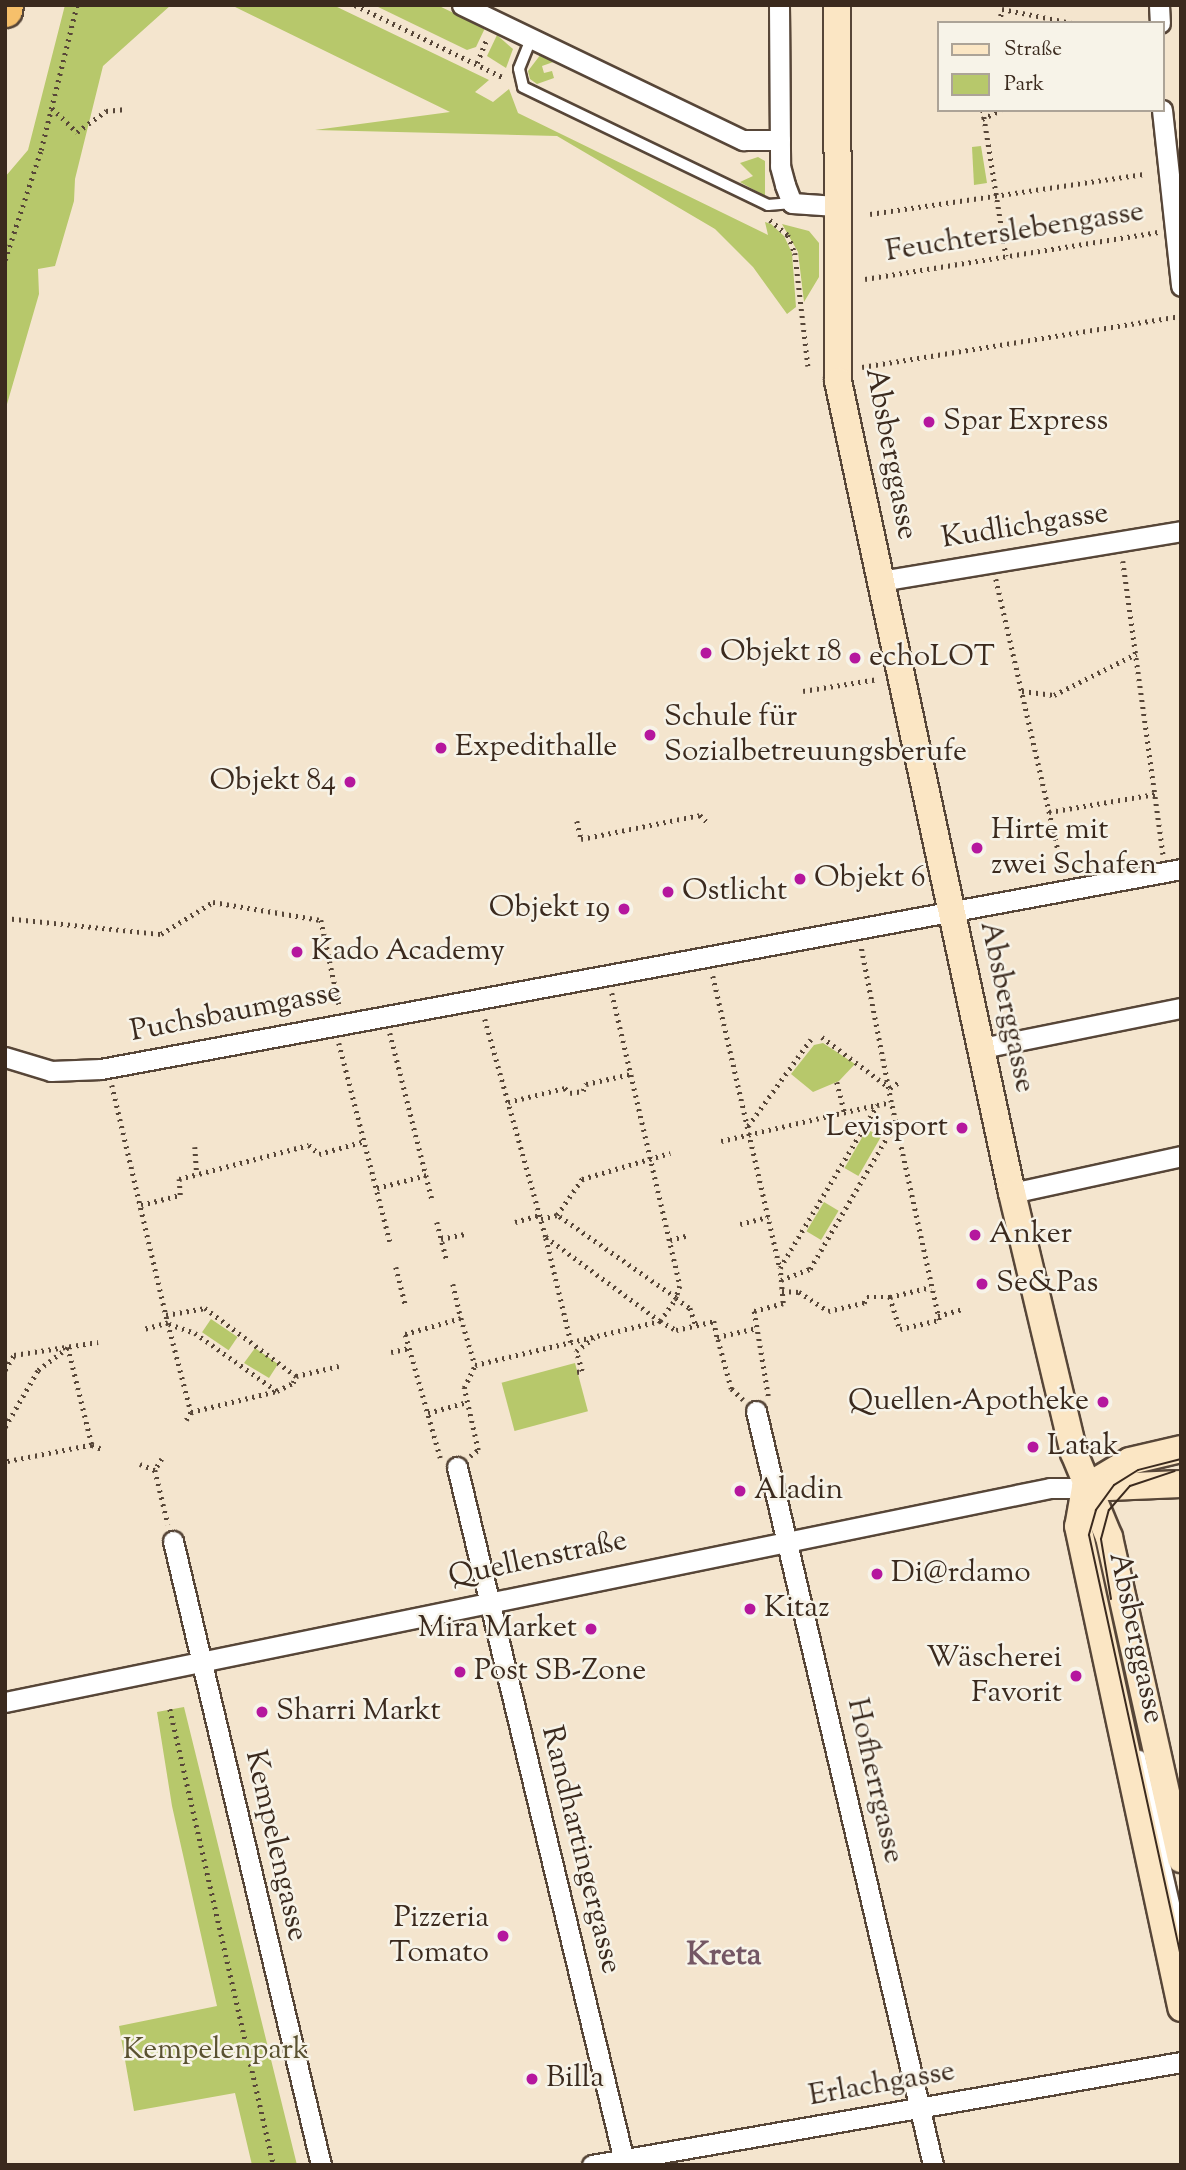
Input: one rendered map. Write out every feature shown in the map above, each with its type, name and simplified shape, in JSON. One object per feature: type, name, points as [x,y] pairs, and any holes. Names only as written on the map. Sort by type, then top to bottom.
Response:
[{"type":"street","points":[[461,5],[743,140],[780,139]]},
{"type":"street","points":[[779,5],[780,166],[792,203],[836,206]]},
{"type":"street","name":"Absberggasse","points":[[837,5],[838,381],[1012,1193],[1085,1488],[1109,1536],[1181,1858]]},
{"type":"street","points":[[1161,112],[1181,286]]},
{"type":"street","name":"Kudlichgasse","points":[[880,581],[1181,531]]},
{"type":"street","name":"Puchsbaumgasse","points":[[5,1057],[51,1071],[108,1067],[857,930],[951,909],[1173,871]]},
{"type":"street","points":[[982,1048],[1181,1008]]},
{"type":"street","points":[[1012,1193],[1181,1156]]},
{"type":"street","name":"Hofherrgasse","points":[[756,1411],[933,2165]]},
{"type":"street","points":[[1085,1488],[1130,1461],[1181,1449]]},
{"type":"street","name":"Randhartingergasse","points":[[457,1467],[625,2162]]},
{"type":"street","name":"Quellenstraße","points":[[5,1702],[1050,1488],[1181,1484]]},
{"type":"street","name":"Absberggasse","points":[[1085,1488],[1078,1526],[1181,2007]]},
{"type":"street","name":"Kempelengasse","points":[[173,1541],[321,2165]]},
{"type":"street","name":"Erlachgasse","points":[[592,2165],[625,2162],[1181,2062]]},
{"type":"lane","points":[[531,39],[519,69],[523,86],[768,205],[792,203]]},
{"type":"lane","name":"Absberggasse","points":[[1085,1488],[1181,1934]]},
{"type":"path","points":[[5,261],[52,107],[76,5]]},
{"type":"path","points":[[355,5],[523,86]]},
{"type":"path","points":[[1001,7],[1063,21]]},
{"type":"path","points":[[477,63],[494,21]]},
{"type":"path","points":[[52,107],[77,132],[106,111],[125,109]]},
{"type":"path","points":[[984,112],[982,119],[1006,256]]},
{"type":"path","points":[[982,119],[997,112]]},
{"type":"path","points":[[870,214],[1144,174]]},
{"type":"path","points":[[768,205],[768,219],[788,235],[795,253],[808,366]]},
{"type":"path","name":"Feuchterslebengasse","points":[[865,279],[1173,230]]},
{"type":"path","points":[[862,368],[1181,316]]},
{"type":"path","points":[[1120,541],[1155,794],[1173,871]]},
{"type":"path","points":[[993,562],[1067,889]]},
{"type":"path","points":[[1022,691],[1054,695],[1136,654]]},
{"type":"path","points":[[803,691],[850,684]]},
{"type":"path","points":[[1049,812],[1155,794]]},
{"type":"path","points":[[577,821],[581,839],[700,816],[707,822]]},
{"type":"path","points":[[5,918],[161,934],[213,902],[321,920],[339,1024],[390,1242]]},
{"type":"path","points":[[857,930],[890,1088],[893,1126],[939,1320],[900,1329],[890,1297]]},
{"type":"path","points":[[546,1237],[676,1330],[713,1321],[731,1389],[756,1411],[770,1392],[754,1311],[783,1303],[780,1269],[709,957]]},
{"type":"path","points":[[475,1365],[660,1321],[676,1298],[680,1286],[608,974]]},
{"type":"path","points":[[479,998],[546,1237],[571,1342]]},
{"type":"path","points":[[386,1015],[432,1199]]},
{"type":"path","points":[[822,1037],[890,1088]]},
{"type":"path","points":[[748,1126],[811,1039]]},
{"type":"path","points":[[108,1067],[191,1412]]},
{"type":"path","points":[[508,1102],[565,1088],[570,1093],[583,1091],[586,1084],[631,1074]]},
{"type":"path","points":[[837,1082],[845,1112]]},
{"type":"path","points":[[890,1088],[899,1082]]},
{"type":"path","points":[[721,1142],[891,1102]]},
{"type":"path","points":[[780,1269],[877,1105]]},
{"type":"path","points":[[781,1280],[810,1269],[893,1126]]},
{"type":"path","points":[[140,1205],[180,1195],[179,1179],[309,1145],[319,1154],[365,1141]]},
{"type":"path","points":[[195,1147],[197,1175]]},
{"type":"path","points":[[557,1215],[582,1179],[670,1153]]},
{"type":"path","points":[[377,1188],[427,1175]]},
{"type":"path","points":[[515,1222],[557,1215],[690,1308],[696,1325]]},
{"type":"path","points":[[740,1224],[768,1217]]},
{"type":"path","points":[[437,1222],[447,1261]]},
{"type":"path","points":[[442,1240],[464,1234]]},
{"type":"path","points":[[669,1240],[689,1235]]},
{"type":"path","points":[[396,1267],[405,1304]]},
{"type":"path","points":[[453,1284],[475,1365],[464,1388],[478,1450],[457,1467],[440,1460],[405,1334],[461,1318]]},
{"type":"path","points":[[782,1291],[799,1292],[828,1311],[864,1303],[867,1297],[890,1297],[931,1287]]},
{"type":"path","points":[[166,1315],[205,1308],[296,1376],[339,1366]]},
{"type":"path","points":[[938,1316],[963,1309]]},
{"type":"path","points":[[142,1330],[168,1323],[195,1333],[277,1391]]},
{"type":"path","points":[[717,1337],[757,1328]]},
{"type":"path","points":[[578,1372],[582,1371],[576,1351],[597,1336]]},
{"type":"path","points":[[5,1370],[14,1355],[97,1342]]},
{"type":"path","points":[[5,1427],[38,1370],[68,1347]]},
{"type":"path","points":[[68,1347],[92,1445]]},
{"type":"path","points":[[391,1352],[410,1348]]},
{"type":"path","points":[[186,1420],[191,1412],[277,1391],[293,1383],[296,1376]]},
{"type":"path","points":[[428,1413],[467,1402]]},
{"type":"path","points":[[5,1462],[92,1445],[102,1449]]},
{"type":"path","points":[[162,1459],[155,1471],[173,1541]]},
{"type":"path","points":[[140,1464],[155,1471]]},
{"type":"path","points":[[170,1709],[274,2165]]},
{"type":"green space","points":[[65,5],[171,5],[103,66],[75,179],[74,201],[55,266],[38,269],[39,294],[5,411],[5,177],[28,150]]},
{"type":"green space","points":[[231,5],[333,5],[489,80],[475,92],[493,102],[509,89],[518,113],[768,235],[765,222],[771,224],[784,236],[792,253],[796,307],[787,314],[753,267],[715,229],[557,136],[315,130],[450,112]]},
{"type":"green space","points":[[374,5],[437,5],[485,28],[476,47],[467,50]]},
{"type":"green space","points":[[497,35],[513,49],[506,68],[487,56]]},
{"type":"green space","points":[[541,54],[559,60],[542,66],[544,73],[552,71],[554,78],[537,84],[530,79],[528,71]]},
{"type":"green space","points":[[981,146],[987,183],[974,185],[972,147]]},
{"type":"green space","points":[[758,157],[765,161],[765,196],[740,182],[753,176],[740,163]]},
{"type":"green space","points":[[782,224],[809,231],[819,243],[819,277],[804,302],[798,252]]},
{"type":"green space","points":[[823,1043],[855,1064],[839,1081],[813,1092],[791,1074],[814,1045]]},
{"type":"green space","points":[[867,1129],[881,1137],[858,1176],[844,1168]]},
{"type":"green space","points":[[824,1202],[839,1211],[821,1240],[806,1231]]},
{"type":"green space","points":[[211,1319],[238,1337],[229,1350],[202,1332]]},
{"type":"green space","points":[[255,1348],[278,1364],[269,1378],[244,1363]]},
{"type":"green space","points":[[575,1363],[588,1411],[515,1431],[502,1383]]},
{"type":"green space","name":"Kempelenpark","points":[[184,1707],[297,2165],[252,2165],[235,2093],[134,2111],[119,2026],[217,2006],[172,1806],[157,1712]]},
{"type":"tram line","points":[[1181,1459],[1138,1470],[1114,1485],[1096,1510],[1089,1535],[1181,1956]]},
{"type":"tram line","points":[[1111,1599],[1101,1539],[1109,1510],[1130,1486],[1175,1471]]},
{"type":"place","name":"Spar Express","points":[[929,422]]},
{"type":"place","name":"Objekt 18","points":[[706,653]]},
{"type":"place","name":"echoLOT","points":[[855,658]]},
{"type":"place","name":"Schule für Sozialbetreuungsberufe","points":[[650,735]]},
{"type":"place","name":"Expedithalle","points":[[441,748]]},
{"type":"place","name":"Objekt 84","points":[[350,782]]},
{"type":"place","name":"Hirte mit zwei Schafen","points":[[977,848]]},
{"type":"place","name":"Objekt 6","points":[[800,879]]},
{"type":"place","name":"Ostlicht","points":[[668,892]]},
{"type":"place","name":"Objekt 19","points":[[624,909]]},
{"type":"place","name":"Kado Academy","points":[[297,952]]},
{"type":"place","name":"Levisport","points":[[962,1128]]},
{"type":"place","name":"Anker","points":[[975,1235]]},
{"type":"place","name":"Se&Pas","points":[[982,1284]]},
{"type":"place","name":"Quellen-Apotheke","points":[[1103,1402]]},
{"type":"place","name":"Latak","points":[[1033,1447]]},
{"type":"place","name":"Aladin","points":[[740,1491]]},
{"type":"place","name":"Di@rdamo","points":[[877,1574]]},
{"type":"place","name":"Kitaz","points":[[750,1609]]},
{"type":"place","name":"Mira Market","points":[[591,1629]]},
{"type":"place","name":"Post SB-Zone","points":[[460,1672]]},
{"type":"place","name":"Wäscherei Favorit","points":[[1076,1676]]},
{"type":"place","name":"Sharri Markt","points":[[262,1712]]},
{"type":"place","name":"Pizzeria Tomato","points":[[503,1936]]},
{"type":"place","name":"Billa","points":[[532,2079]]},
{"type":"district","name":"Kreta","points":[[724,1956]]}]
